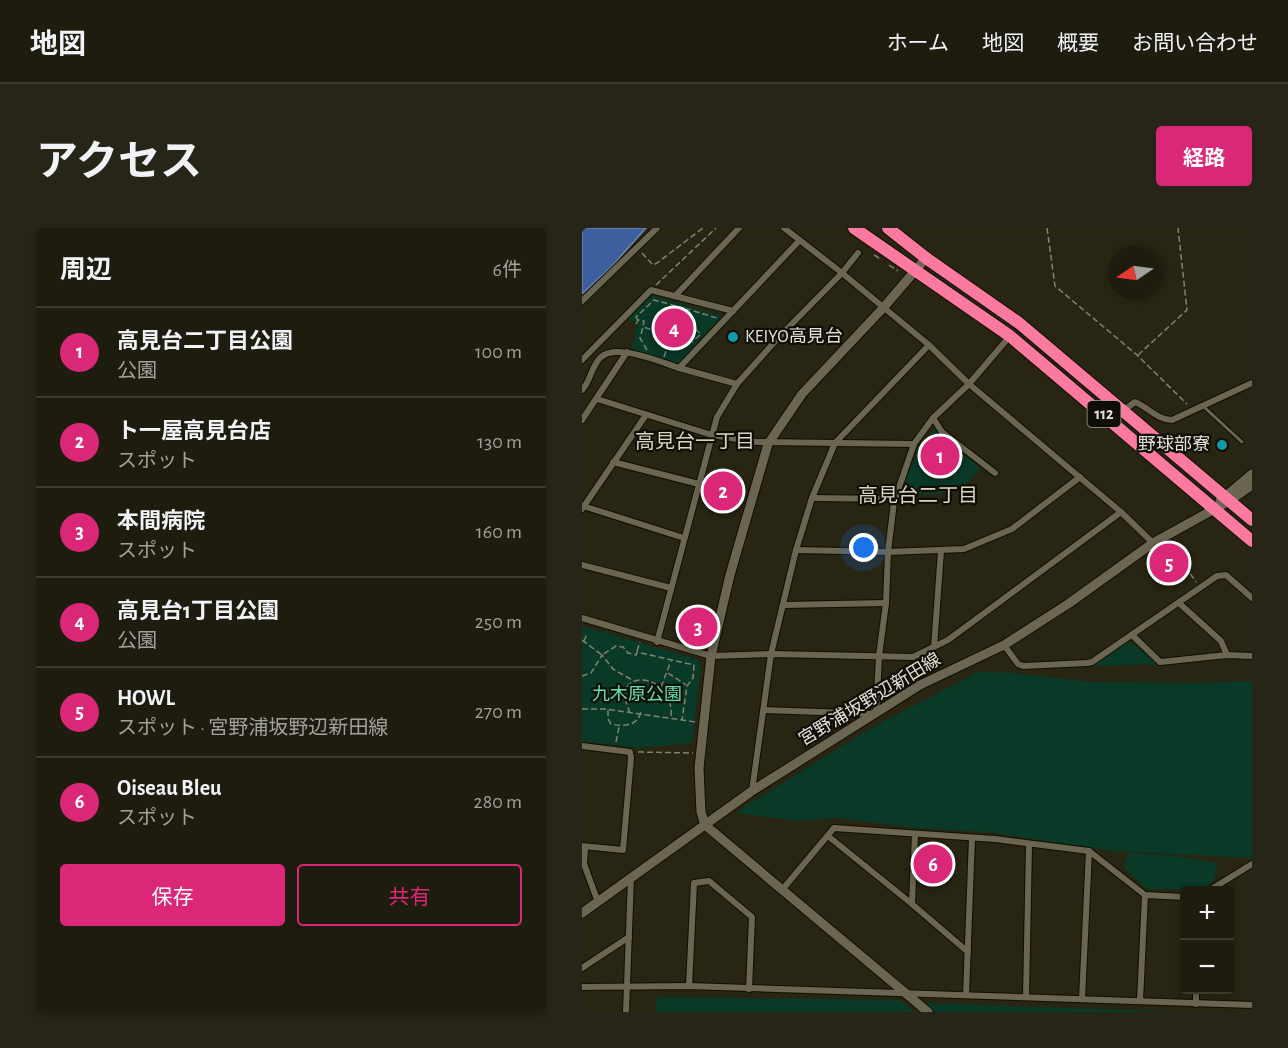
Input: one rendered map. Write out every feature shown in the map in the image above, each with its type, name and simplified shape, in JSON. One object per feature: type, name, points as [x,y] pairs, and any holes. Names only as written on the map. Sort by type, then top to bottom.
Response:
[{"type":"highway","name":"112","points":[[854,228],[1010,336],[1252,541]]},
{"type":"highway","name":"112","points":[[888,228],[926,258],[1019,323],[1252,520]]},
{"type":"street","points":[[582,301],[657,228]]},
{"type":"street","points":[[676,295],[739,228]]},
{"type":"street","points":[[784,228],[843,273],[929,345],[969,384],[1121,512],[1153,543]]},
{"type":"street","points":[[679,368],[799,241]]},
{"type":"street","points":[[657,642],[717,417],[737,384],[778,338],[843,273],[858,253]]},
{"type":"street","points":[[926,258],[917,272],[802,394],[768,444],[730,575],[711,656],[700,753],[701,812],[705,825],[928,1012]]},
{"type":"street","points":[[582,360],[651,290],[733,311]]},
{"type":"street","points":[[764,710],[876,714],[888,552],[895,499],[914,444],[933,418],[969,384],[1010,336]]},
{"type":"street","points":[[752,791],[771,654],[796,550],[812,498],[835,443],[929,345]]},
{"type":"street","points":[[582,390],[586,386],[591,370],[601,356],[614,351],[627,352],[737,384]]},
{"type":"street","points":[[582,420],[627,352]]},
{"type":"street","points":[[1124,410],[1135,402],[1144,405],[1163,420],[1172,420],[1204,407],[1252,382]]},
{"type":"street","points":[[597,399],[712,435],[768,444],[914,444]]},
{"type":"street","points":[[646,415],[583,507],[684,538]]},
{"type":"street","points":[[933,418],[942,432],[994,473]]},
{"type":"street","points":[[613,462],[699,484]]},
{"type":"street","name":"宮野浦坂野辺新田線","points":[[582,913],[752,791],[920,685],[1004,645],[1068,604],[1153,543],[1214,510],[1252,474]]},
{"type":"street","points":[[796,550],[888,552],[964,549],[1012,529],[1080,477]]},
{"type":"street","name":"宮野浦坂野辺新田線","points":[[1226,499],[1252,485]]},
{"type":"street","points":[[812,498],[895,499]]},
{"type":"street","points":[[582,618],[609,628],[711,656],[771,654],[913,657],[948,640],[1121,512]]},
{"type":"street","points":[[934,647],[940,551]]},
{"type":"street","points":[[582,565],[671,588]]},
{"type":"street","points":[[1004,645],[1018,664],[1023,666],[1092,662],[1217,576],[1226,575],[1252,598]]},
{"type":"street","points":[[784,604],[886,603]]},
{"type":"street","points":[[1179,603],[1221,641],[1227,655]]},
{"type":"street","points":[[1132,635],[1160,662],[1227,655],[1252,656]]},
{"type":"street","points":[[582,746],[630,752],[623,850],[583,846],[584,864],[598,902]]},
{"type":"street","points":[[782,890],[834,828],[994,839],[1089,851],[1145,895],[1180,897]]},
{"type":"street","points":[[912,904],[915,834]]},
{"type":"street","points":[[828,836],[968,952]]},
{"type":"street","points":[[966,995],[972,838]]},
{"type":"street","points":[[1026,996],[1029,844]]},
{"type":"street","points":[[1082,999],[1089,851]]},
{"type":"street","points":[[1218,886],[1252,864]]},
{"type":"street","points":[[626,1012],[632,878]]},
{"type":"street","points":[[689,986],[694,883],[709,881],[752,917],[749,989]]},
{"type":"street","points":[[1140,1001],[1145,895]]},
{"type":"street","points":[[582,968],[629,937]]},
{"type":"street","points":[[582,987],[689,986],[1252,1005]]},
{"type":"street","points":[[1196,994],[1196,1004]]},
{"type":"lane","points":[[1204,407],[1242,442]]},
{"type":"path","points":[[637,248],[653,264],[703,228]]},
{"type":"path","points":[[651,290],[716,228]]},
{"type":"path","points":[[1047,228],[1055,286],[1137,356],[1195,411]]},
{"type":"path","points":[[1137,356],[1187,310],[1178,228]]},
{"type":"path","points":[[636,324],[638,320],[636,317],[654,300],[717,318]]},
{"type":"path","points":[[643,327],[692,342],[701,334],[690,325],[687,309]]},
{"type":"path","points":[[638,320],[644,321],[640,338],[648,352]]},
{"type":"path","points":[[656,355],[664,357],[671,336]]},
{"type":"path","points":[[1173,548],[1200,588]]},
{"type":"path","points":[[587,634],[583,641],[602,655],[613,669],[634,681]]},
{"type":"path","points":[[582,676],[591,673],[602,655],[616,646],[636,655],[641,636]]},
{"type":"path","points":[[677,662],[682,648]]},
{"type":"path","points":[[637,652],[694,665],[693,678],[687,686],[682,720]]},
{"type":"path","points":[[660,688],[671,660]]},
{"type":"path","points":[[667,672],[687,686]]},
{"type":"path","points":[[630,713],[624,696],[627,687],[634,681],[642,679],[653,682],[670,699],[671,719]]},
{"type":"path","points":[[582,709],[608,710],[703,723]]},
{"type":"path","points":[[608,710],[611,724],[619,726],[634,723],[641,715],[641,711]]},
{"type":"path","points":[[614,750],[619,726]]},
{"type":"path","points":[[630,752],[700,753]]},
{"type":"green space","points":[[652,295],[722,316],[679,363],[634,352],[632,349],[638,323],[631,321],[629,317]]},
{"type":"green space","points":[[934,429],[981,469],[966,487],[938,494],[902,495],[914,460]]},
{"type":"green space","name":"九木原公園","points":[[582,626],[697,659],[701,666],[692,743],[637,748],[582,741]]},
{"type":"green space","points":[[1125,643],[1132,643],[1158,664],[1092,666]]},
{"type":"green space","points":[[978,672],[1014,673],[1091,682],[1252,681],[1252,858],[1112,851],[987,832],[914,828],[837,818],[797,821],[735,813],[866,731]]},
{"type":"green space","points":[[1128,853],[1175,856],[1218,863],[1213,882],[1207,886],[1180,886],[1180,890],[1146,889],[1123,866]]},
{"type":"green space","points":[[657,997],[900,1000],[914,1012],[656,1012]]},
{"type":"green space","points":[[924,1003],[1186,1012],[936,1012]]},
{"type":"water","points":[[582,228],[646,228],[612,266],[582,294]]},
{"type":"place","name":"高見台1丁目公園","points":[[674,328]]},
{"type":"place","name":"KEIYO高見台","points":[[733,337]]},
{"type":"place","name":"野球部寮","points":[[1222,445]]},
{"type":"place","name":"高見台二丁目公園","points":[[940,456]]},
{"type":"place","name":"ト一屋高見台店","points":[[723,491]]},
{"type":"place","name":"HOWL","points":[[1169,563]]},
{"type":"place","name":"本間病院","points":[[698,627]]},
{"type":"place","name":"Oiseau Bleu","points":[[933,864]]},
{"type":"district","name":"高見台一丁目","points":[[695,442]]},
{"type":"district","name":"高見台二丁目","points":[[918,496]]}]
